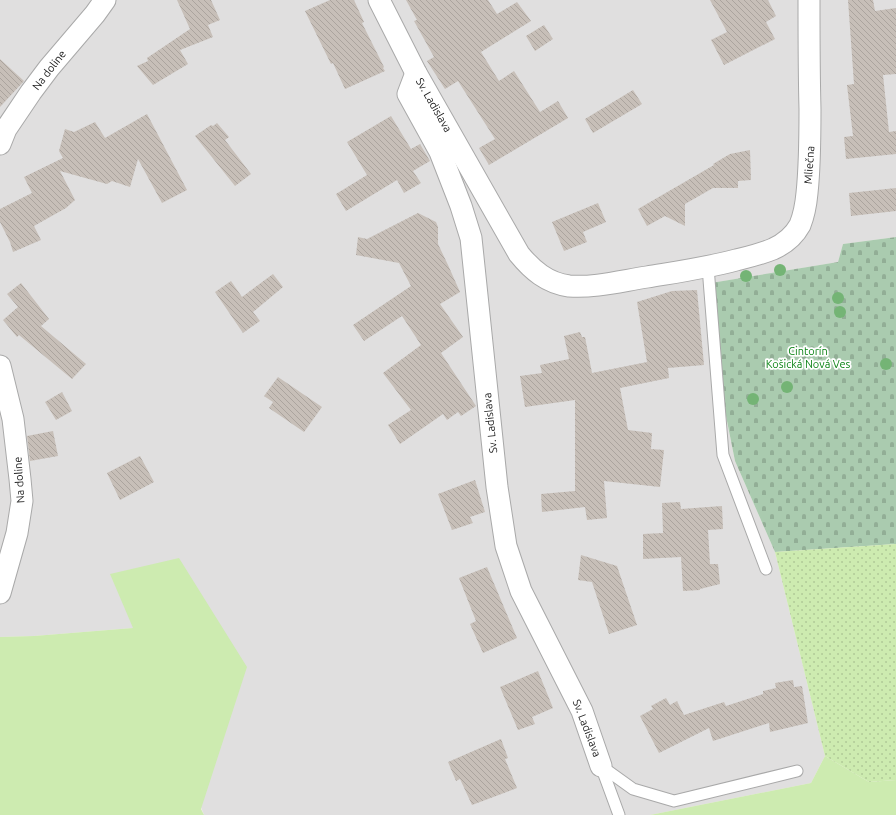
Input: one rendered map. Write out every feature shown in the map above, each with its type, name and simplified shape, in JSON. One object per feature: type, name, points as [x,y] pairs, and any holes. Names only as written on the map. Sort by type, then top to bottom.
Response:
[{"type":"street","name":"Na doline","points":[[0,144],[6,129],[31,92],[105,0]]},
{"type":"street","name":"Sv. Ladislava","points":[[379,0],[416,73],[519,254],[530,267],[542,276],[554,282],[568,286],[607,284],[708,267]]},
{"type":"street","name":"Mliečna","points":[[708,267],[758,255],[774,249],[794,234],[803,216],[809,176],[810,146],[809,0]]},
{"type":"street","name":"Sv. Ladislava","points":[[416,73],[408,94],[440,152],[461,206],[471,238],[497,487],[506,546],[521,591],[582,711],[601,766]]},
{"type":"street","name":"Na doline","points":[[0,366],[13,419],[22,501],[17,532],[0,593]]},
{"type":"lane","points":[[708,267],[723,455],[766,569]]},
{"type":"lane","points":[[601,766],[633,789],[674,800],[797,771]]},
{"type":"lane","points":[[601,766],[619,815]]},
{"type":"shaded area","points":[[0,0],[896,0],[896,237],[843,244],[838,262],[712,283],[724,406],[735,461],[775,552],[825,756],[811,783],[650,815],[204,815],[133,628],[34,636],[0,637]]},
{"type":"green space","name":"Cintorín Košická Nová Ves","points":[[896,237],[896,544],[775,552],[735,461],[724,406],[711,283],[838,262],[843,244]]},
{"type":"green space","points":[[896,544],[896,780],[869,782],[825,756],[775,552]]},
{"type":"green space","points":[[179,558],[247,667],[201,809],[204,815],[0,815],[0,637],[34,636],[133,628],[110,574]]},
{"type":"green space","points":[[825,756],[869,782],[896,780],[896,815],[650,815],[811,783]]},
{"type":"building","points":[[177,0],[211,0],[220,20],[208,25],[213,37],[180,50],[188,64],[153,85],[137,66],[148,61],[147,58],[190,29]]},
{"type":"building","points":[[330,0],[354,0],[364,22],[362,23],[385,71],[345,89],[305,11]]},
{"type":"building","points":[[406,0],[488,0],[497,14],[517,2],[531,21],[481,52],[499,81],[514,71],[540,112],[558,101],[568,118],[489,165],[479,148],[495,139],[458,81],[445,89],[427,61],[434,57],[414,21],[417,20]]},
{"type":"building","points":[[710,0],[768,0],[776,16],[766,22],[775,39],[724,65],[711,40],[727,32]]},
{"type":"building","points":[[848,0],[873,0],[875,11],[896,8],[896,74],[883,75],[889,132],[896,131],[896,154],[846,159],[844,137],[853,136],[847,85],[854,84]]},
{"type":"building","points":[[544,25],[553,39],[535,51],[526,36]]},
{"type":"building","points":[[0,59],[24,81],[0,107]]},
{"type":"building","points":[[633,90],[642,104],[593,133],[585,119]]},
{"type":"building","points":[[147,114],[187,190],[162,203],[138,159],[130,187],[112,181],[107,184],[60,171],[75,200],[66,208],[34,226],[41,240],[13,252],[10,242],[0,222],[0,209],[32,193],[24,177],[63,158],[59,151],[65,129],[74,132],[95,122],[105,138]]},
{"type":"building","points":[[391,116],[411,149],[420,144],[430,161],[413,171],[421,183],[404,193],[397,180],[346,211],[336,194],[367,175],[347,142]]},
{"type":"building","points":[[217,123],[229,137],[225,140],[251,174],[235,186],[195,136],[211,125],[213,126]]},
{"type":"building","points":[[750,150],[751,180],[738,181],[738,188],[713,188],[685,204],[685,226],[665,216],[647,226],[638,209],[714,165],[713,164],[730,154]]},
{"type":"building","points":[[896,188],[896,211],[851,216],[849,193]]},
{"type":"building","points":[[598,203],[606,222],[583,232],[587,242],[564,251],[552,222]]},
{"type":"building","points":[[418,213],[436,222],[438,227],[438,244],[460,292],[440,304],[463,337],[441,353],[476,406],[461,416],[458,412],[447,420],[443,414],[400,444],[388,425],[411,410],[383,373],[421,345],[402,316],[364,341],[353,325],[411,286],[399,263],[356,255],[358,237],[367,239]]},
{"type":"building","points":[[273,274],[283,287],[253,312],[260,321],[243,333],[215,292],[231,281],[242,297]]},
{"type":"building","points":[[21,283],[49,319],[41,326],[86,364],[72,379],[19,335],[17,337],[3,320],[18,307],[7,294]]},
{"type":"building","points":[[697,290],[704,365],[668,368],[669,378],[620,388],[628,430],[652,433],[651,449],[664,450],[660,487],[604,481],[607,518],[587,520],[585,507],[542,512],[541,494],[575,491],[575,400],[525,407],[520,376],[542,373],[540,365],[569,359],[564,336],[580,332],[582,337],[585,337],[592,373],[647,362],[637,302],[672,291]]},
{"type":"building","points":[[278,377],[322,407],[304,432],[269,408],[273,402],[264,396]]},
{"type":"building","points":[[62,392],[72,411],[56,420],[45,402]]},
{"type":"building","points":[[53,431],[58,456],[30,461],[27,436]]},
{"type":"building","points":[[140,456],[154,482],[120,500],[107,473]]},
{"type":"building","points":[[475,480],[485,512],[470,517],[473,523],[452,530],[438,494]]},
{"type":"building","points":[[680,502],[681,509],[722,506],[723,529],[708,530],[710,564],[718,564],[720,584],[700,590],[683,591],[681,557],[643,559],[643,534],[663,533],[662,503]]},
{"type":"building","points":[[581,555],[617,566],[637,625],[609,634],[592,582],[578,580]]},
{"type":"building","points":[[487,567],[517,638],[483,653],[470,624],[476,621],[459,578]]},
{"type":"building","points":[[538,671],[553,708],[532,717],[535,724],[518,730],[500,687]]},
{"type":"building","points":[[793,680],[794,687],[802,686],[808,723],[770,732],[769,723],[713,741],[709,728],[659,753],[640,716],[653,709],[651,706],[666,698],[670,705],[677,701],[684,715],[724,702],[726,706],[763,694],[763,691],[776,688],[775,683]]},
{"type":"building","points":[[501,739],[508,758],[505,759],[517,788],[472,805],[460,779],[456,781],[448,762]]}]
